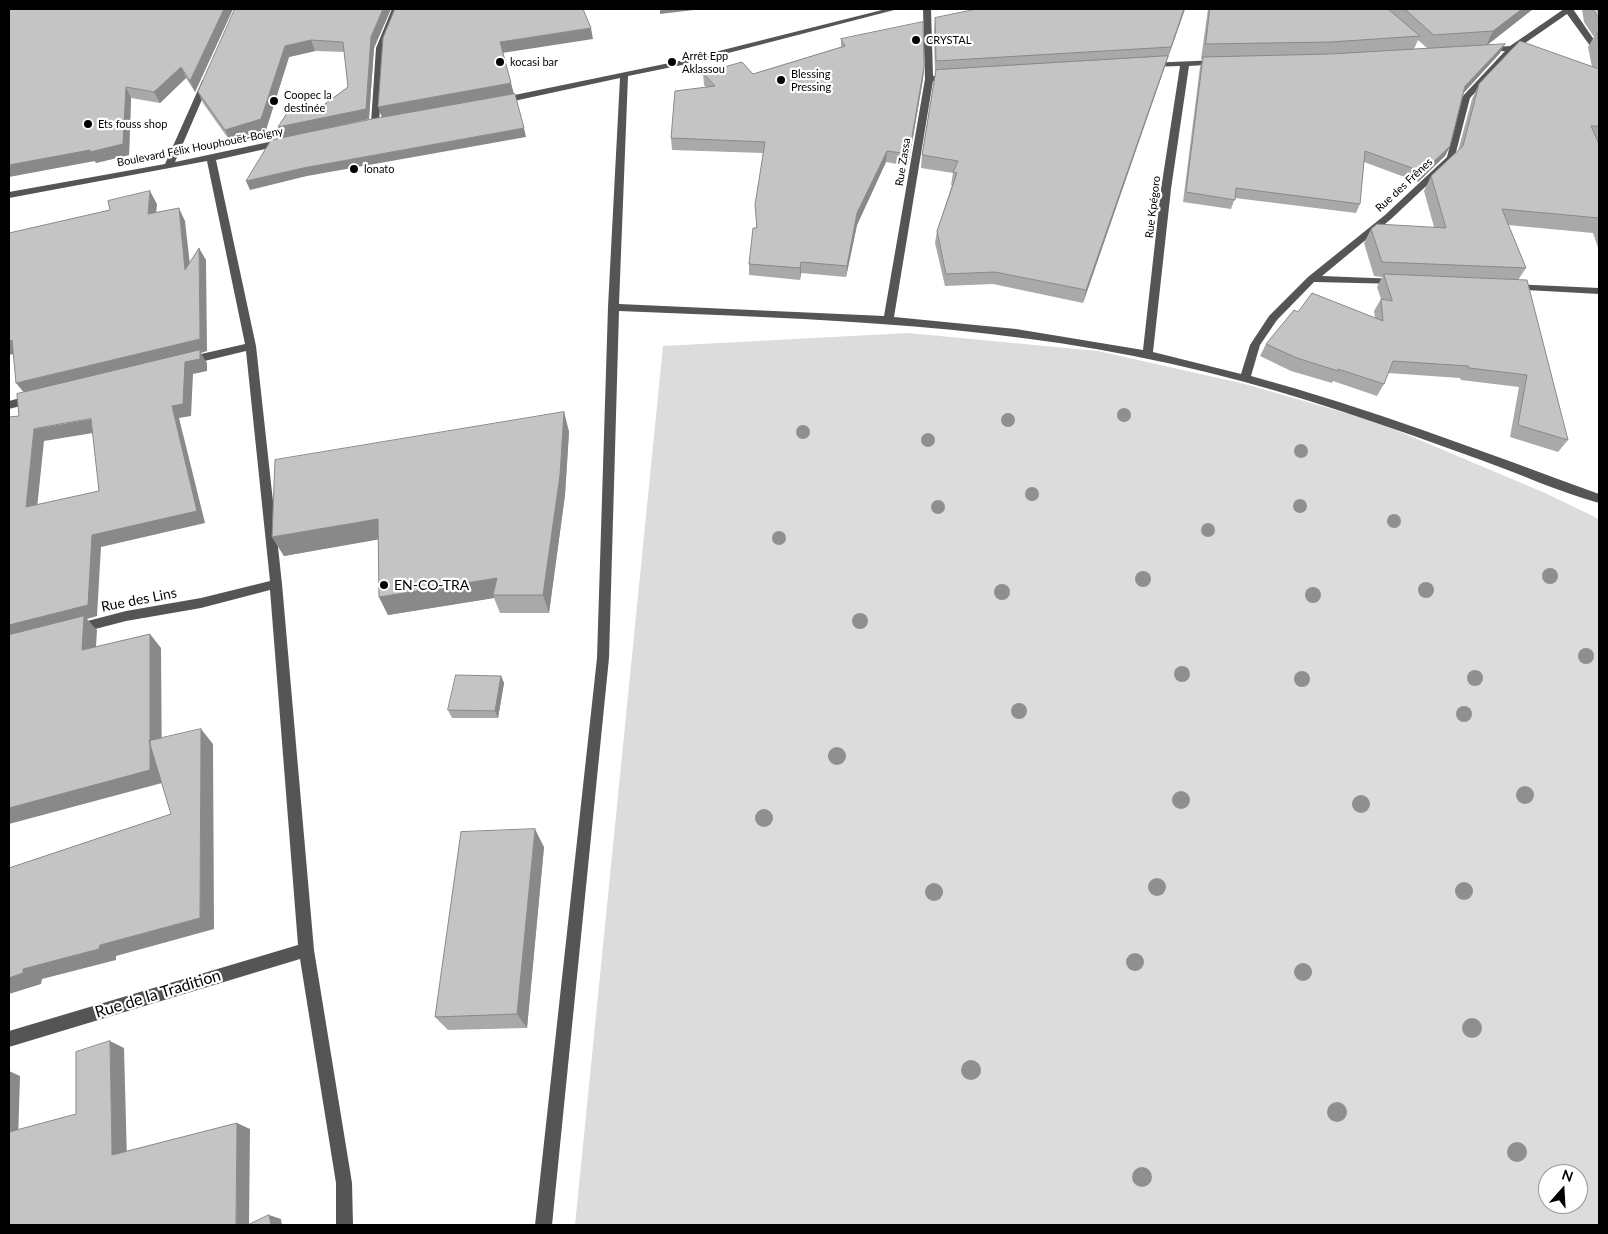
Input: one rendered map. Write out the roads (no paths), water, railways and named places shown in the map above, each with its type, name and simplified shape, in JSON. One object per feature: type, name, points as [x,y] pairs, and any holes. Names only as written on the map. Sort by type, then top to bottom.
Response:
[{"type":"street","points":[[365,125],[379,122],[380,48],[396,9]]},
{"type":"street","points":[[495,102],[679,63],[894,9]]},
{"type":"street","name":"Rue Zassa","points":[[889,319],[929,79],[927,9]]},
{"type":"street","points":[[1569,10],[1599,52]]},
{"type":"street","name":"Rue des Frênes","points":[[1245,377],[1255,345],[1273,318],[1312,279],[1388,217],[1451,158],[1466,97],[1512,48],[1569,10]]},
{"type":"street","points":[[1474,51],[1512,48]]},
{"type":"street","points":[[1136,66],[1223,62]]},
{"type":"street","name":"Rue Kpégoro","points":[[1148,354],[1166,189],[1185,63]]},
{"type":"street","points":[[169,165],[211,70]]},
{"type":"street","points":[[543,1225],[603,658],[613,307],[624,74]]},
{"type":"street","points":[[929,79],[958,77]]},
{"type":"street","name":"Boulevard Félix Houphouët-Boigny","points":[[9,195],[211,158],[288,141]]},
{"type":"street","points":[[211,158],[251,346],[276,584],[306,950],[344,1183],[345,1225]]},
{"type":"street","points":[[1312,279],[1411,283]]},
{"type":"street","points":[[1500,287],[1599,291]]},
{"type":"street","points":[[613,307],[889,319],[1016,332],[1148,354],[1245,377],[1378,418],[1599,499]]},
{"type":"street","points":[[173,365],[251,346]]},
{"type":"street","points":[[9,405],[48,395]]},
{"type":"street","name":"Rue des Lins","points":[[63,632],[126,616],[201,603],[276,584]]},
{"type":"street","name":"Rue de la Tradition","points":[[9,1039],[306,950]]},
{"type":"place","name":"CRYSTAL","points":[[916,40]]},
{"type":"place","name":"kocasi bar","points":[[500,62]]},
{"type":"place","name":"Arrêt Epp Aklassou","points":[[672,62]]},
{"type":"place","name":"Blessing Pressing","points":[[781,80]]},
{"type":"place","name":"Coopec la destinée","points":[[274,101]]},
{"type":"place","name":"Ets fouss shop","points":[[88,124]]},
{"type":"place","name":"lonato","points":[[354,169]]},
{"type":"place","name":"EN-CO-TRA","points":[[384,585]]}]
